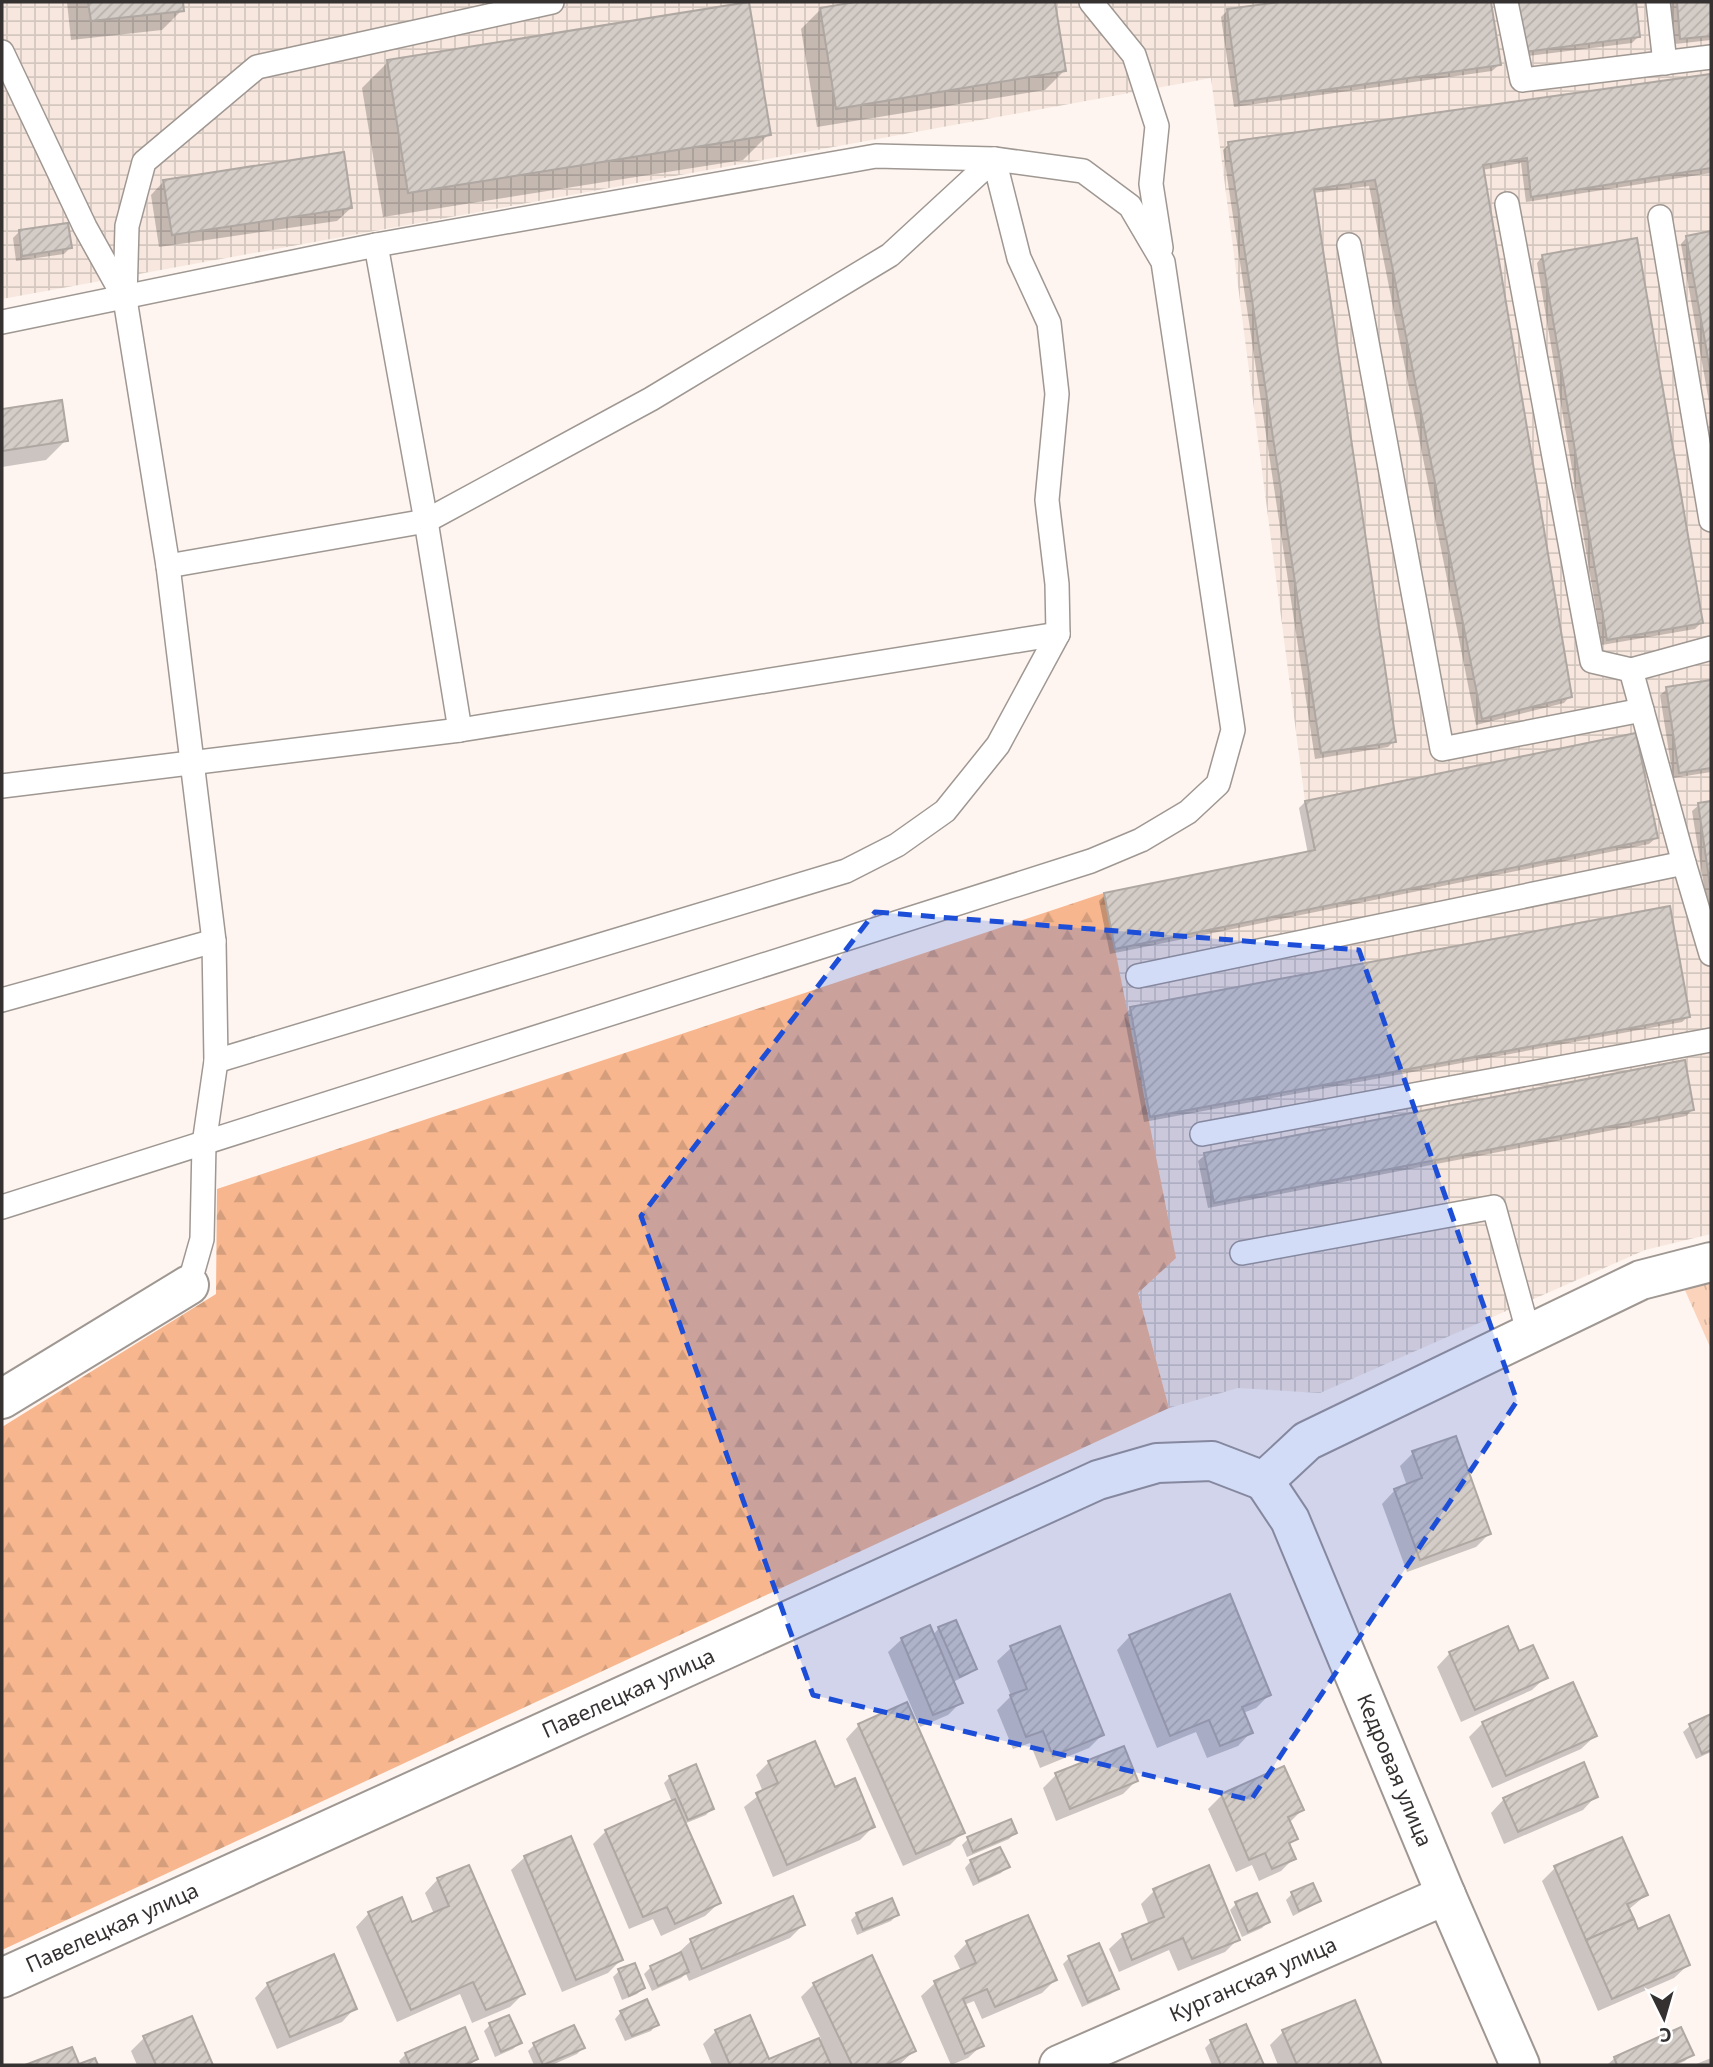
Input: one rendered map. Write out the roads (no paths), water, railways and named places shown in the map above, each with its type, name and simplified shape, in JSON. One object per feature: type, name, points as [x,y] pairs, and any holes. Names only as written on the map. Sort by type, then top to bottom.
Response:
[{"type":"street","points":[[1264,1480],[1307,1441],[1641,1280],[1711,1262]]},
{"type":"street","points":[[2,1399],[189,1286]]},
{"type":"street","name":"Павелецкая улица","points":[[2,1978],[1098,1479],[1157,1463],[1212,1461],[1264,1480]]},
{"type":"street","name":"Кедровая улица","points":[[1264,1480],[1290,1520],[1520,2065]]},
{"type":"street","name":"Курганская улица","points":[[1059,2065],[1446,1895]]},
{"type":"lane","points":[[189,1286],[202,1238],[204,1144],[216,1061],[214,941],[168,566],[125,299],[127,226],[144,162],[257,68],[552,2]]},
{"type":"lane","points":[[2,1207],[1091,861],[1141,840],[1188,811],[1218,783],[1233,730],[1151,184],[1157,126],[1134,55],[1091,2]]},
{"type":"lane","points":[[1506,2],[1522,80],[1711,57]]},
{"type":"lane","points":[[1658,2],[1665,63]]},
{"type":"lane","points":[[2,52],[85,227],[125,299]]},
{"type":"lane","points":[[2,322],[376,246],[876,156],[994,159],[1083,171],[1130,206],[1163,262]]},
{"type":"lane","points":[[168,566],[426,521],[651,399],[890,255],[994,159]]},
{"type":"lane","points":[[216,1061],[846,871],[897,845],[945,811],[998,746],[1058,634],[1058,584],[1047,500],[1057,394],[1049,323],[1019,258],[994,159]]},
{"type":"lane","points":[[1507,204],[1592,661],[1631,670],[1711,648]]},
{"type":"lane","points":[[1660,218],[1711,520]]},
{"type":"lane","points":[[1349,245],[1443,749],[1642,710]]},
{"type":"lane","points":[[376,246],[426,521],[460,730]]},
{"type":"lane","points":[[2,786],[460,730],[1058,634]]},
{"type":"lane","points":[[1631,670],[1711,954]]},
{"type":"lane","points":[[1138,976],[1684,863]]},
{"type":"lane","points":[[2,1000],[214,941]]},
{"type":"lane","points":[[1202,1134],[1711,1040]]},
{"type":"lane","points":[[1242,1253],[1494,1206],[1529,1335]]}]
